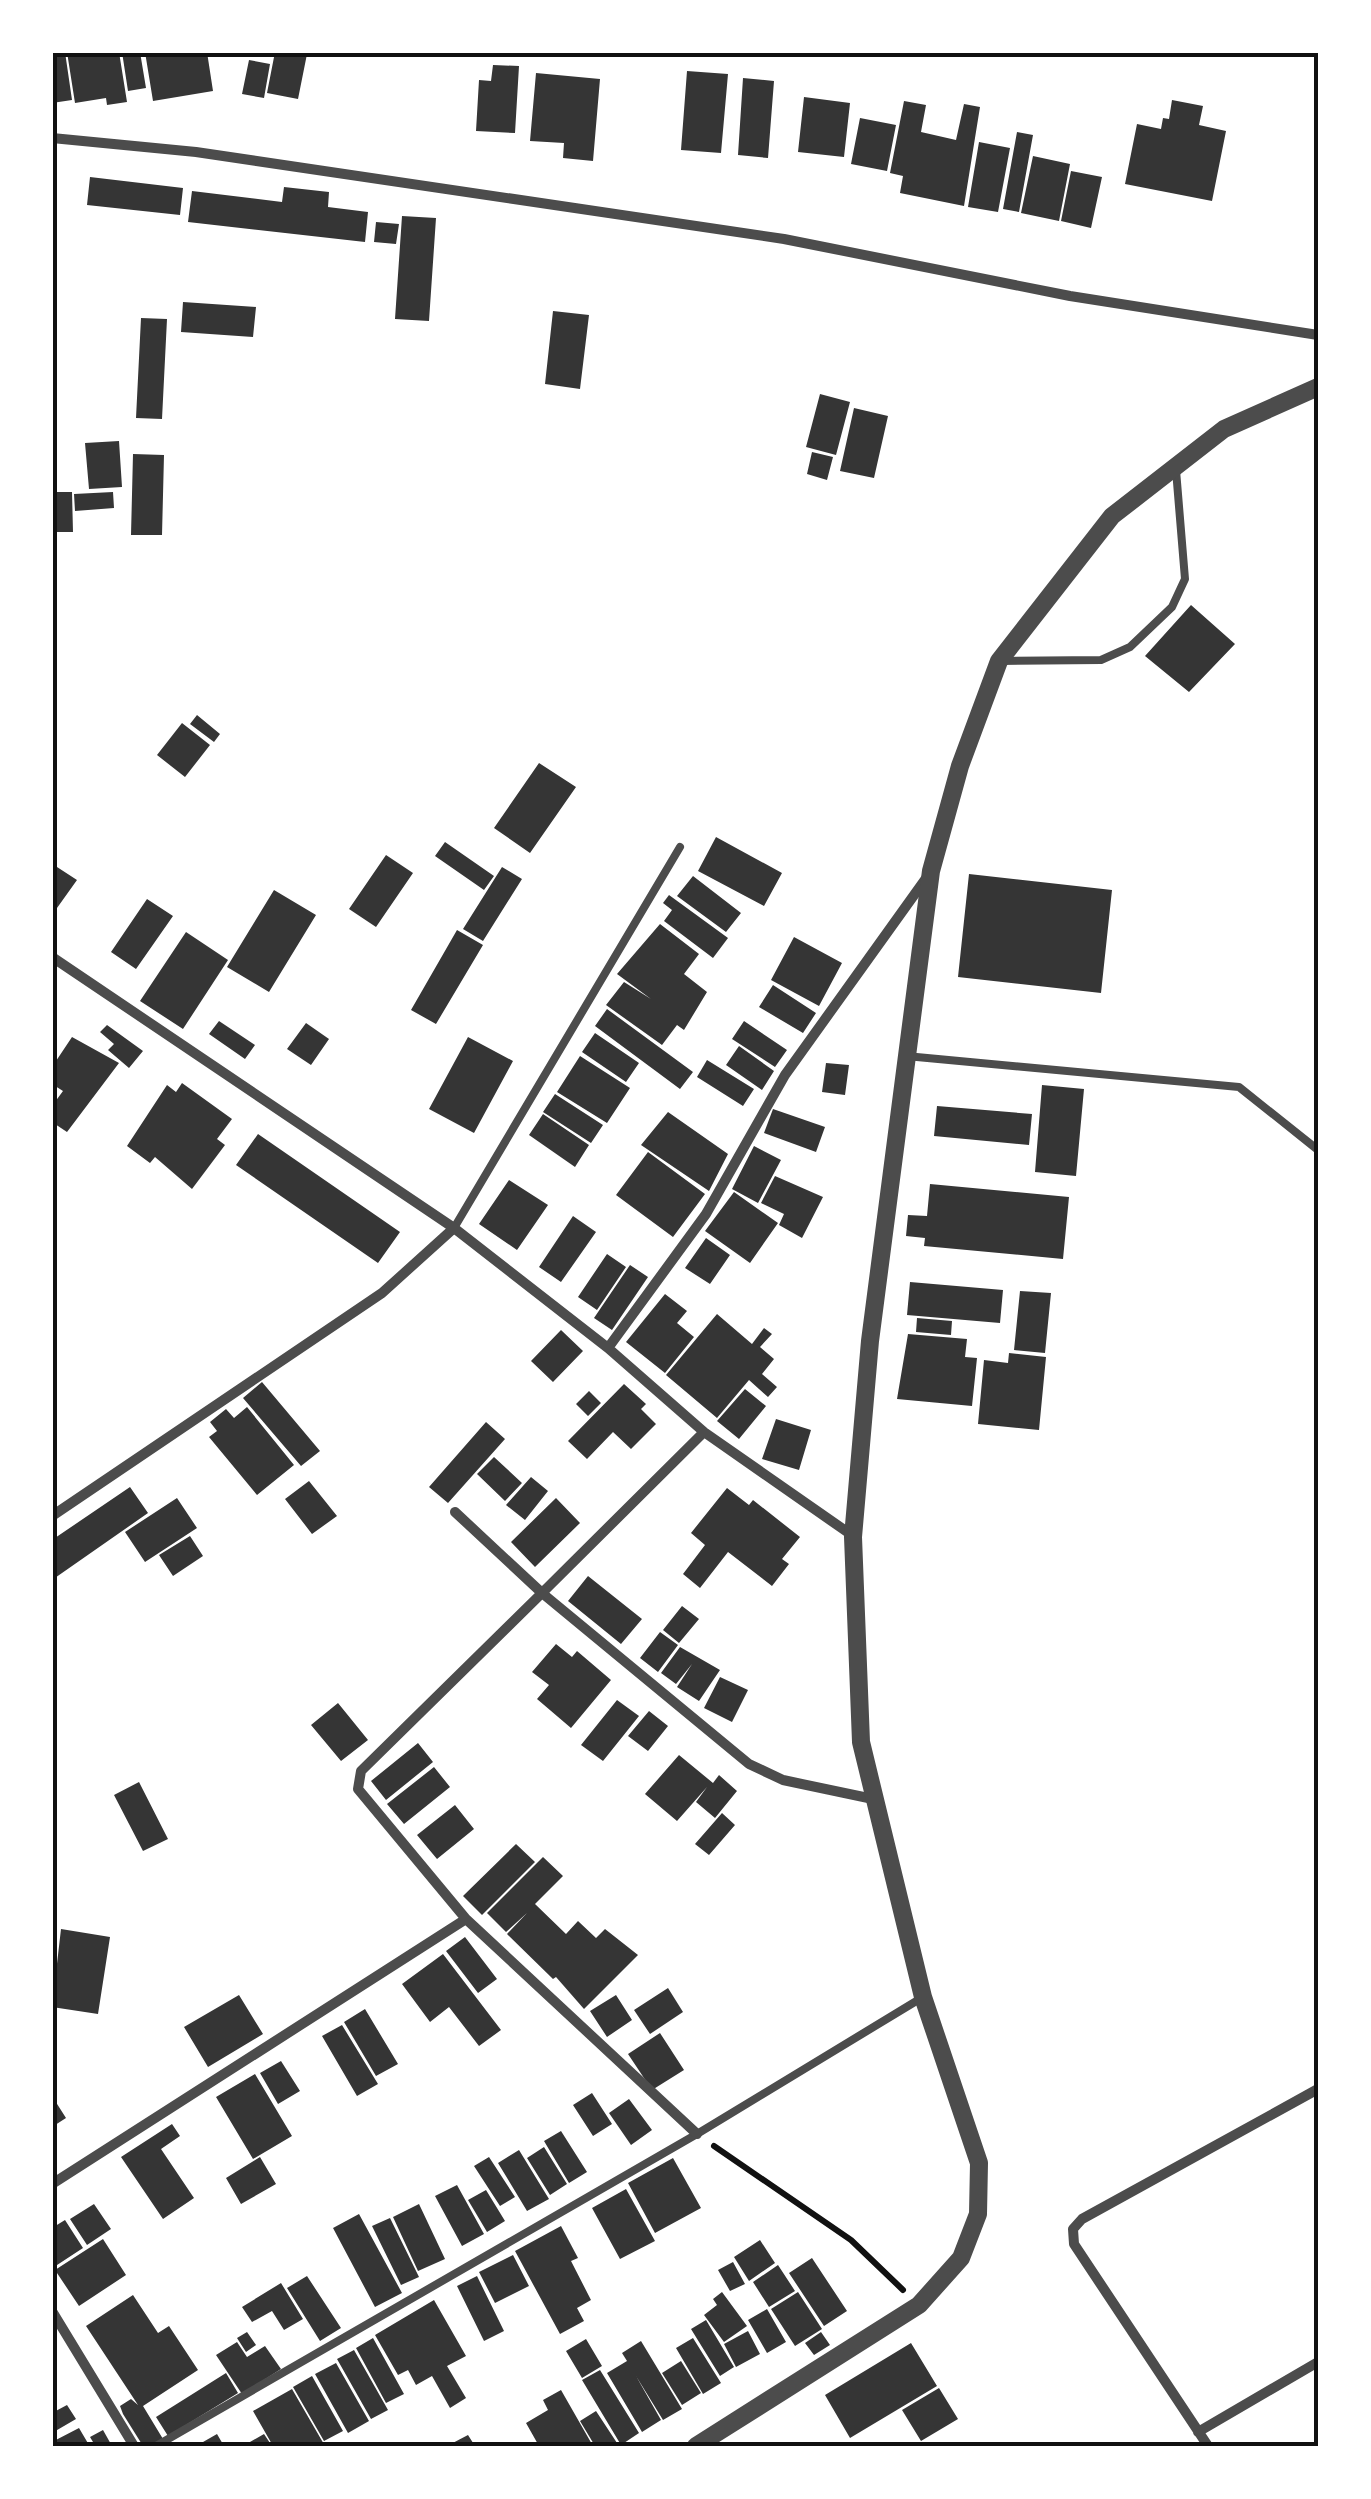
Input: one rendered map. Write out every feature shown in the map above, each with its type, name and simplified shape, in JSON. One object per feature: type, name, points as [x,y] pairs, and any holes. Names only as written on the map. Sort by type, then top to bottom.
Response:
[{"type":"street","points":[[52,138],[196,152],[784,238],[1070,296],[1318,336]]},
{"type":"street","points":[[696,2446],[919,2305],[962,2258],[978,2214],[979,2163],[924,1997],[861,1742],[853,1536],[870,1341],[931,871],[960,766],[999,661],[1112,516],[1224,429],[1318,388]]},
{"type":"street","points":[[608,1348],[706,1214],[785,1075],[931,871]]},
{"type":"street","points":[[52,957],[454,1228],[608,1348],[704,1432],[853,1536]]},
{"type":"street","points":[[52,1516],[382,1294],[454,1228]]},
{"type":"street","points":[[697,2134],[466,1919],[358,1789],[358,1780],[704,1432]]},
{"type":"street","points":[[455,1512],[542,1593],[749,1764],[783,1780],[873,1799]]},
{"type":"street","points":[[52,2184],[466,1919]]},
{"type":"street","points":[[1208,2446],[1074,2244],[1073,2229],[1318,2089]]},
{"type":"street","points":[[52,2311],[134,2446]]},
{"type":"street","points":[[1198,2432],[1318,2362]]},
{"type":"lane","points":[[999,661],[1101,660],[1130,647],[1172,607],[1185,579],[1175,466]]},
{"type":"lane","points":[[454,1228],[680,847]]},
{"type":"lane","points":[[906,1056],[1239,1087],[1318,1150]]},
{"type":"lane","points":[[156,2446],[697,2134],[924,1997]]},
{"type":"path","points":[[697,2134],[851,2240],[919,2305]]},
{"type":"building","points":[[52,52],[65,52],[72,100],[52,103]]},
{"type":"building","points":[[67,52],[119,52],[127,102],[107,105],[106,98],[75,103]]},
{"type":"building","points":[[122,52],[140,52],[146,88],[128,91]]},
{"type":"building","points":[[145,52],[207,52],[213,91],[153,101]]},
{"type":"building","points":[[275,52],[307,54],[298,99],[267,93]]},
{"type":"building","points":[[249,60],[270,64],[264,98],[242,94]]},
{"type":"building","points":[[493,65],[519,66],[515,133],[476,131],[479,80],[491,81]]},
{"type":"building","points":[[687,71],[728,74],[721,153],[681,150]]},
{"type":"building","points":[[536,73],[600,79],[593,161],[563,158],[564,143],[530,141]]},
{"type":"building","points":[[743,78],[774,81],[768,158],[738,155]]},
{"type":"building","points":[[804,97],[850,103],[844,157],[798,152]]},
{"type":"building","points":[[1172,100],[1203,106],[1199,125],[1226,131],[1212,201],[1125,184],[1137,124],[1161,129],[1163,118],[1169,119]]},
{"type":"building","points":[[904,101],[926,105],[921,132],[956,140],[964,104],[980,107],[964,206],[900,193],[903,176],[890,173]]},
{"type":"building","points":[[860,118],[896,125],[887,171],[851,164]]},
{"type":"building","points":[[1017,132],[1033,135],[1019,212],[1003,209]]},
{"type":"building","points":[[979,142],[1010,148],[998,212],[968,207]]},
{"type":"building","points":[[1033,156],[1070,164],[1059,221],[1021,213]]},
{"type":"building","points":[[1071,171],[1102,177],[1091,228],[1061,221]]},
{"type":"building","points":[[90,177],[183,188],[180,215],[87,205]]},
{"type":"building","points":[[284,187],[329,192],[328,207],[368,212],[365,242],[188,222],[192,191],[282,202]]},
{"type":"building","points":[[402,216],[436,218],[429,321],[395,319]]},
{"type":"building","points":[[376,222],[399,224],[396,244],[374,242]]},
{"type":"building","points":[[183,302],[256,307],[253,337],[181,332]]},
{"type":"building","points":[[553,311],[589,315],[580,389],[545,384]]},
{"type":"building","points":[[141,318],[167,319],[162,419],[136,418]]},
{"type":"building","points":[[820,394],[850,402],[836,455],[806,447]]},
{"type":"building","points":[[854,408],[888,416],[874,478],[840,471]]},
{"type":"building","points":[[119,441],[122,487],[89,489],[85,443]]},
{"type":"building","points":[[812,452],[833,457],[827,480],[807,474]]},
{"type":"building","points":[[133,454],[164,455],[162,535],[131,535]]},
{"type":"building","points":[[52,492],[72,492],[73,532],[52,532]]},
{"type":"building","points":[[113,492],[114,508],[75,511],[74,494]]},
{"type":"building","points":[[1191,605],[1235,644],[1189,692],[1145,656]]},
{"type":"building","points":[[197,715],[220,734],[214,742],[190,724]]},
{"type":"building","points":[[182,723],[210,745],[185,777],[157,755]]},
{"type":"building","points":[[539,763],[576,787],[530,853],[494,828]]},
{"type":"building","points":[[716,837],[782,873],[764,906],[698,871]]},
{"type":"building","points":[[445,842],[494,876],[484,890],[435,856]]},
{"type":"building","points":[[386,855],[413,873],[376,927],[349,909]]},
{"type":"building","points":[[57,867],[77,880],[52,915],[52,873]]},
{"type":"building","points":[[502,867],[522,879],[483,941],[463,929]]},
{"type":"building","points":[[969,874],[1112,890],[1101,993],[958,977]]},
{"type":"building","points":[[693,876],[741,913],[726,932],[677,896]]},
{"type":"building","points":[[274,890],[316,915],[269,992],[227,967]]},
{"type":"building","points":[[669,895],[728,938],[713,958],[664,921],[672,910],[663,903]]},
{"type":"building","points":[[147,899],[173,916],[136,969],[111,952]]},
{"type":"building","points":[[660,924],[699,954],[684,974],[707,992],[684,1030],[677,1025],[662,1045],[606,1005],[624,982],[651,999],[617,974]]},
{"type":"building","points":[[457,930],[483,945],[436,1024],[411,1010]]},
{"type":"building","points":[[186,932],[228,960],[183,1029],[140,1001]]},
{"type":"building","points":[[794,937],[842,963],[819,1006],[771,980]]},
{"type":"building","points":[[773,985],[816,1013],[803,1033],[759,1007]]},
{"type":"building","points":[[607,1009],[693,1072],[680,1089],[595,1026]]},
{"type":"building","points":[[219,1021],[255,1045],[245,1059],[209,1034]]},
{"type":"building","points":[[744,1021],[787,1050],[775,1067],[732,1039]]},
{"type":"building","points":[[306,1023],[329,1039],[311,1065],[287,1049]]},
{"type":"building","points":[[107,1025],[143,1051],[129,1068],[108,1050],[114,1044],[100,1032]]},
{"type":"building","points":[[595,1033],[639,1063],[626,1082],[582,1052]]},
{"type":"building","points":[[72,1037],[119,1063],[67,1132],[52,1122],[52,1106],[63,1091],[52,1084],[52,1067]]},
{"type":"building","points":[[468,1037],[513,1061],[474,1133],[429,1109]]},
{"type":"building","points":[[739,1046],[774,1071],[762,1090],[726,1065]]},
{"type":"building","points":[[580,1056],[630,1088],[607,1123],[557,1092]]},
{"type":"building","points":[[707,1060],[754,1089],[743,1106],[697,1077]]},
{"type":"building","points":[[826,1063],[849,1065],[845,1095],[822,1092]]},
{"type":"building","points":[[182,1083],[232,1119],[217,1139],[225,1145],[192,1189],[155,1157],[150,1163],[127,1146],[167,1085],[176,1092]]},
{"type":"building","points":[[1042,1085],[1084,1089],[1076,1176],[1035,1172]]},
{"type":"building","points":[[555,1094],[603,1125],[591,1143],[543,1112]]},
{"type":"building","points":[[937,1106],[1032,1114],[1029,1145],[934,1136]]},
{"type":"building","points":[[773,1109],[825,1127],[816,1152],[764,1133]]},
{"type":"building","points":[[668,1112],[728,1154],[709,1191],[641,1145]]},
{"type":"building","points":[[543,1114],[589,1145],[575,1167],[529,1135]]},
{"type":"building","points":[[258,1134],[400,1232],[378,1263],[236,1165]]},
{"type":"building","points":[[754,1146],[781,1160],[758,1203],[732,1189]]},
{"type":"building","points":[[648,1152],[705,1194],[673,1237],[616,1195]]},
{"type":"building","points":[[775,1176],[823,1197],[802,1238],[779,1225],[784,1214],[761,1203]]},
{"type":"building","points":[[509,1180],[548,1205],[517,1250],[479,1224]]},
{"type":"building","points":[[930,1184],[1069,1197],[1063,1259],[924,1246],[925,1238],[906,1236],[908,1215],[927,1216]]},
{"type":"building","points":[[734,1192],[778,1223],[750,1263],[705,1231]]},
{"type":"building","points":[[573,1216],[596,1232],[561,1282],[539,1267]]},
{"type":"building","points":[[706,1238],[730,1255],[710,1284],[685,1268]]},
{"type":"building","points":[[607,1254],[626,1267],[597,1310],[578,1297]]},
{"type":"building","points":[[630,1265],[648,1277],[612,1330],[594,1318]]},
{"type":"building","points":[[910,1282],[1003,1290],[1000,1323],[907,1315]]},
{"type":"building","points":[[1020,1291],[1051,1293],[1045,1353],[1014,1350]]},
{"type":"building","points":[[665,1294],[687,1311],[677,1323],[694,1337],[665,1373],[626,1342]]},
{"type":"building","points":[[717,1314],[752,1344],[764,1328],[772,1334],[760,1347],[774,1359],[762,1374],[777,1387],[768,1397],[749,1380],[717,1418],[666,1375]]},
{"type":"building","points":[[917,1318],[952,1321],[951,1335],[916,1332]]},
{"type":"building","points":[[561,1330],[583,1351],[553,1382],[531,1361]]},
{"type":"building","points":[[908,1334],[967,1339],[965,1357],[977,1358],[972,1406],[897,1399]]},
{"type":"building","points":[[1009,1353],[1046,1357],[1039,1430],[978,1424],[984,1360],[1008,1363]]},
{"type":"building","points":[[262,1382],[320,1451],[301,1466],[243,1398]]},
{"type":"building","points":[[624,1384],[646,1404],[641,1409],[656,1424],[631,1449],[613,1432],[587,1459],[568,1441]]},
{"type":"building","points":[[745,1389],[766,1406],[739,1439],[717,1421]]},
{"type":"building","points":[[589,1391],[601,1403],[588,1416],[576,1404]]},
{"type":"building","points":[[247,1407],[294,1465],[257,1495],[209,1437],[217,1431],[210,1422],[226,1409],[234,1418]]},
{"type":"building","points":[[776,1419],[811,1430],[799,1470],[762,1459]]},
{"type":"building","points":[[486,1422],[505,1439],[448,1503],[429,1487]]},
{"type":"building","points":[[494,1457],[522,1483],[505,1501],[477,1474]]},
{"type":"building","points":[[531,1477],[548,1491],[525,1520],[506,1505]]},
{"type":"building","points":[[309,1481],[337,1516],[312,1534],[285,1499]]},
{"type":"building","points":[[130,1487],[148,1513],[52,1580],[52,1540]]},
{"type":"building","points":[[727,1488],[749,1505],[753,1500],[800,1537],[782,1559],[789,1564],[772,1586],[728,1552],[700,1588],[683,1574],[705,1545],[691,1533]]},
{"type":"building","points":[[177,1498],[197,1528],[145,1562],[125,1532]]},
{"type":"building","points":[[556,1498],[580,1523],[535,1567],[511,1542]]},
{"type":"building","points":[[190,1536],[203,1556],[173,1576],[159,1555]]},
{"type":"building","points":[[588,1576],[642,1619],[621,1644],[568,1601]]},
{"type":"building","points":[[682,1606],[699,1619],[679,1643],[663,1630]]},
{"type":"building","points":[[660,1632],[678,1645],[658,1672],[640,1658]]},
{"type":"building","points":[[556,1644],[572,1657],[577,1651],[611,1680],[571,1728],[537,1699],[549,1685],[532,1672]]},
{"type":"building","points":[[680,1647],[720,1670],[699,1701],[677,1687],[692,1664],[676,1684],[661,1673]]},
{"type":"building","points":[[720,1677],[748,1690],[732,1722],[704,1708]]},
{"type":"building","points":[[617,1700],[639,1716],[603,1761],[581,1745]]},
{"type":"building","points":[[338,1703],[368,1740],[341,1761],[311,1725]]},
{"type":"building","points":[[649,1711],[668,1726],[648,1751],[628,1736]]},
{"type":"building","points":[[418,1743],[433,1762],[386,1800],[371,1781]]},
{"type":"building","points":[[679,1755],[713,1783],[719,1775],[737,1791],[715,1818],[696,1802],[707,1787],[677,1821],[645,1794]]},
{"type":"building","points":[[434,1767],[450,1787],[404,1824],[387,1804]]},
{"type":"building","points":[[139,1782],[168,1839],[143,1851],[114,1795]]},
{"type":"building","points":[[455,1805],[474,1829],[437,1859],[417,1835]]},
{"type":"building","points":[[722,1813],[735,1825],[709,1855],[695,1844]]},
{"type":"building","points":[[516,1844],[535,1862],[482,1915],[463,1896]]},
{"type":"building","points":[[543,1857],[563,1876],[535,1904],[566,1934],[578,1921],[596,1938],[605,1929],[638,1955],[584,2009],[556,1977],[553,1979],[507,1934],[527,1913],[506,1932],[487,1913]]},
{"type":"building","points":[[61,1929],[110,1937],[98,2014],[52,2007]]},
{"type":"building","points":[[465,1937],[497,1979],[478,1993],[446,1951]]},
{"type":"building","points":[[443,1954],[501,2030],[479,2046],[449,2007],[430,2022],[402,1984]]},
{"type":"building","points":[[668,1988],[683,2012],[650,2034],[634,2010]]},
{"type":"building","points":[[239,1995],[263,2034],[208,2067],[184,2027]]},
{"type":"building","points":[[616,1995],[632,2020],[607,2037],[590,2011]]},
{"type":"building","points":[[365,2009],[398,2064],[376,2076],[344,2022]]},
{"type":"building","points":[[342,2025],[378,2084],[357,2096],[322,2036]]},
{"type":"building","points":[[660,2033],[684,2070],[652,2090],[628,2054]]},
{"type":"building","points":[[281,2061],[300,2091],[278,2104],[260,2073]]},
{"type":"building","points":[[255,2074],[292,2136],[253,2159],[216,2097]]},
{"type":"building","points":[[592,2093],[612,2124],[593,2136],[573,2105]]},
{"type":"building","points":[[52,2096],[66,2118],[52,2127]]},
{"type":"building","points":[[629,2099],[652,2130],[631,2145],[609,2113]]},
{"type":"building","points":[[172,2124],[180,2136],[161,2149],[194,2198],[163,2219],[121,2157]]},
{"type":"building","points":[[561,2131],[587,2172],[569,2183],[544,2141]]},
{"type":"building","points":[[544,2147],[567,2184],[550,2195],[527,2158]]},
{"type":"building","points":[[519,2150],[549,2199],[527,2211],[498,2163]]},
{"type":"building","points":[[260,2157],[276,2184],[241,2204],[226,2178]]},
{"type":"building","points":[[489,2157],[515,2197],[500,2206],[474,2166]]},
{"type":"building","points":[[673,2158],[701,2208],[655,2233],[628,2183]]},
{"type":"building","points":[[457,2185],[484,2234],[462,2246],[435,2196]]},
{"type":"building","points":[[626,2189],[655,2241],[620,2259],[592,2208]]},
{"type":"building","points":[[486,2190],[505,2221],[487,2232],[468,2200]]},
{"type":"building","points":[[94,2204],[111,2229],[87,2245],[70,2219]]},
{"type":"building","points":[[419,2204],[445,2259],[418,2271],[393,2217]]},
{"type":"building","points":[[359,2214],[402,2293],[375,2307],[333,2228]]},
{"type":"building","points":[[390,2218],[419,2277],[401,2285],[372,2226]]},
{"type":"building","points":[[65,2220],[83,2248],[54,2267],[52,2228]]},
{"type":"building","points":[[561,2226],[578,2258],[571,2261],[591,2300],[577,2308],[584,2321],[560,2334],[515,2251]]},
{"type":"building","points":[[103,2239],[126,2275],[79,2306],[55,2270]]},
{"type":"building","points":[[760,2240],[775,2263],[749,2281],[734,2257]]},
{"type":"building","points":[[513,2255],[529,2286],[495,2303],[479,2272]]},
{"type":"building","points":[[812,2258],[847,2311],[824,2326],[789,2273]]},
{"type":"building","points":[[733,2262],[745,2284],[730,2291],[718,2270]]},
{"type":"building","points":[[778,2265],[795,2291],[769,2307],[753,2282]]},
{"type":"building","points":[[307,2276],[341,2328],[320,2341],[287,2288]]},
{"type":"building","points":[[477,2276],[504,2331],[484,2341],[457,2286]]},
{"type":"building","points":[[281,2283],[303,2319],[284,2330],[272,2311],[252,2322],[242,2307]]},
{"type":"building","points":[[722,2292],[747,2326],[724,2342],[704,2315],[717,2305],[713,2299]]},
{"type":"building","points":[[798,2292],[822,2329],[795,2346],[771,2309]]},
{"type":"building","points":[[133,2295],[158,2333],[169,2326],[198,2370],[143,2406],[163,2439],[151,2446],[143,2446],[123,2414],[120,2406],[131,2399],[138,2405],[86,2326]]},
{"type":"building","points":[[434,2300],[466,2356],[447,2366],[466,2398],[450,2408],[432,2376],[416,2385],[408,2370],[398,2375],[375,2335]]},
{"type":"building","points":[[767,2309],[786,2342],[767,2353],[748,2320]]},
{"type":"building","points":[[706,2320],[734,2367],[720,2376],[691,2329]]},
{"type":"building","points":[[748,2331],[760,2354],[736,2367],[724,2344]]},
{"type":"building","points":[[247,2332],[256,2345],[246,2352],[237,2338]]},
{"type":"building","points":[[821,2332],[830,2345],[814,2355],[805,2343]]},
{"type":"building","points":[[373,2338],[404,2394],[386,2403],[356,2348]]},
{"type":"building","points":[[693,2338],[721,2383],[703,2394],[676,2348]]},
{"type":"building","points":[[586,2339],[602,2366],[582,2378],[566,2351]]},
{"type":"building","points":[[641,2341],[682,2409],[663,2420],[636,2376],[661,2420],[642,2432],[607,2373],[627,2361],[622,2353]]},
{"type":"building","points":[[237,2342],[247,2357],[265,2346],[281,2369],[242,2394],[216,2355]]},
{"type":"building","points":[[911,2343],[937,2386],[850,2438],[825,2395]]},
{"type":"building","points":[[354,2350],[388,2410],[371,2419],[337,2359]]},
{"type":"building","points":[[681,2361],[701,2393],[682,2405],[662,2373]]},
{"type":"building","points":[[336,2363],[369,2421],[348,2433],[315,2374]]},
{"type":"building","points":[[600,2370],[639,2433],[621,2445],[582,2380]]},
{"type":"building","points":[[226,2373],[238,2393],[168,2436],[156,2417]]},
{"type":"building","points":[[312,2376],[343,2431],[324,2441],[293,2387]]},
{"type":"building","points":[[939,2388],[958,2419],[921,2441],[902,2410]]},
{"type":"building","points":[[292,2389],[325,2446],[273,2446],[253,2411]]},
{"type":"building","points":[[561,2390],[593,2446],[539,2446],[526,2423],[548,2410],[543,2400]]},
{"type":"building","points":[[67,2405],[76,2419],[52,2433],[52,2413]]},
{"type":"building","points":[[596,2411],[619,2446],[595,2446],[580,2421]]},
{"type":"building","points":[[79,2428],[89,2445],[93,2442],[90,2437],[103,2430],[112,2446],[52,2446],[52,2442]]},
{"type":"building","points":[[217,2434],[224,2446],[196,2446]]},
{"type":"building","points":[[264,2434],[272,2446],[243,2446]]},
{"type":"building","points":[[468,2435],[475,2446],[447,2446]]}]
